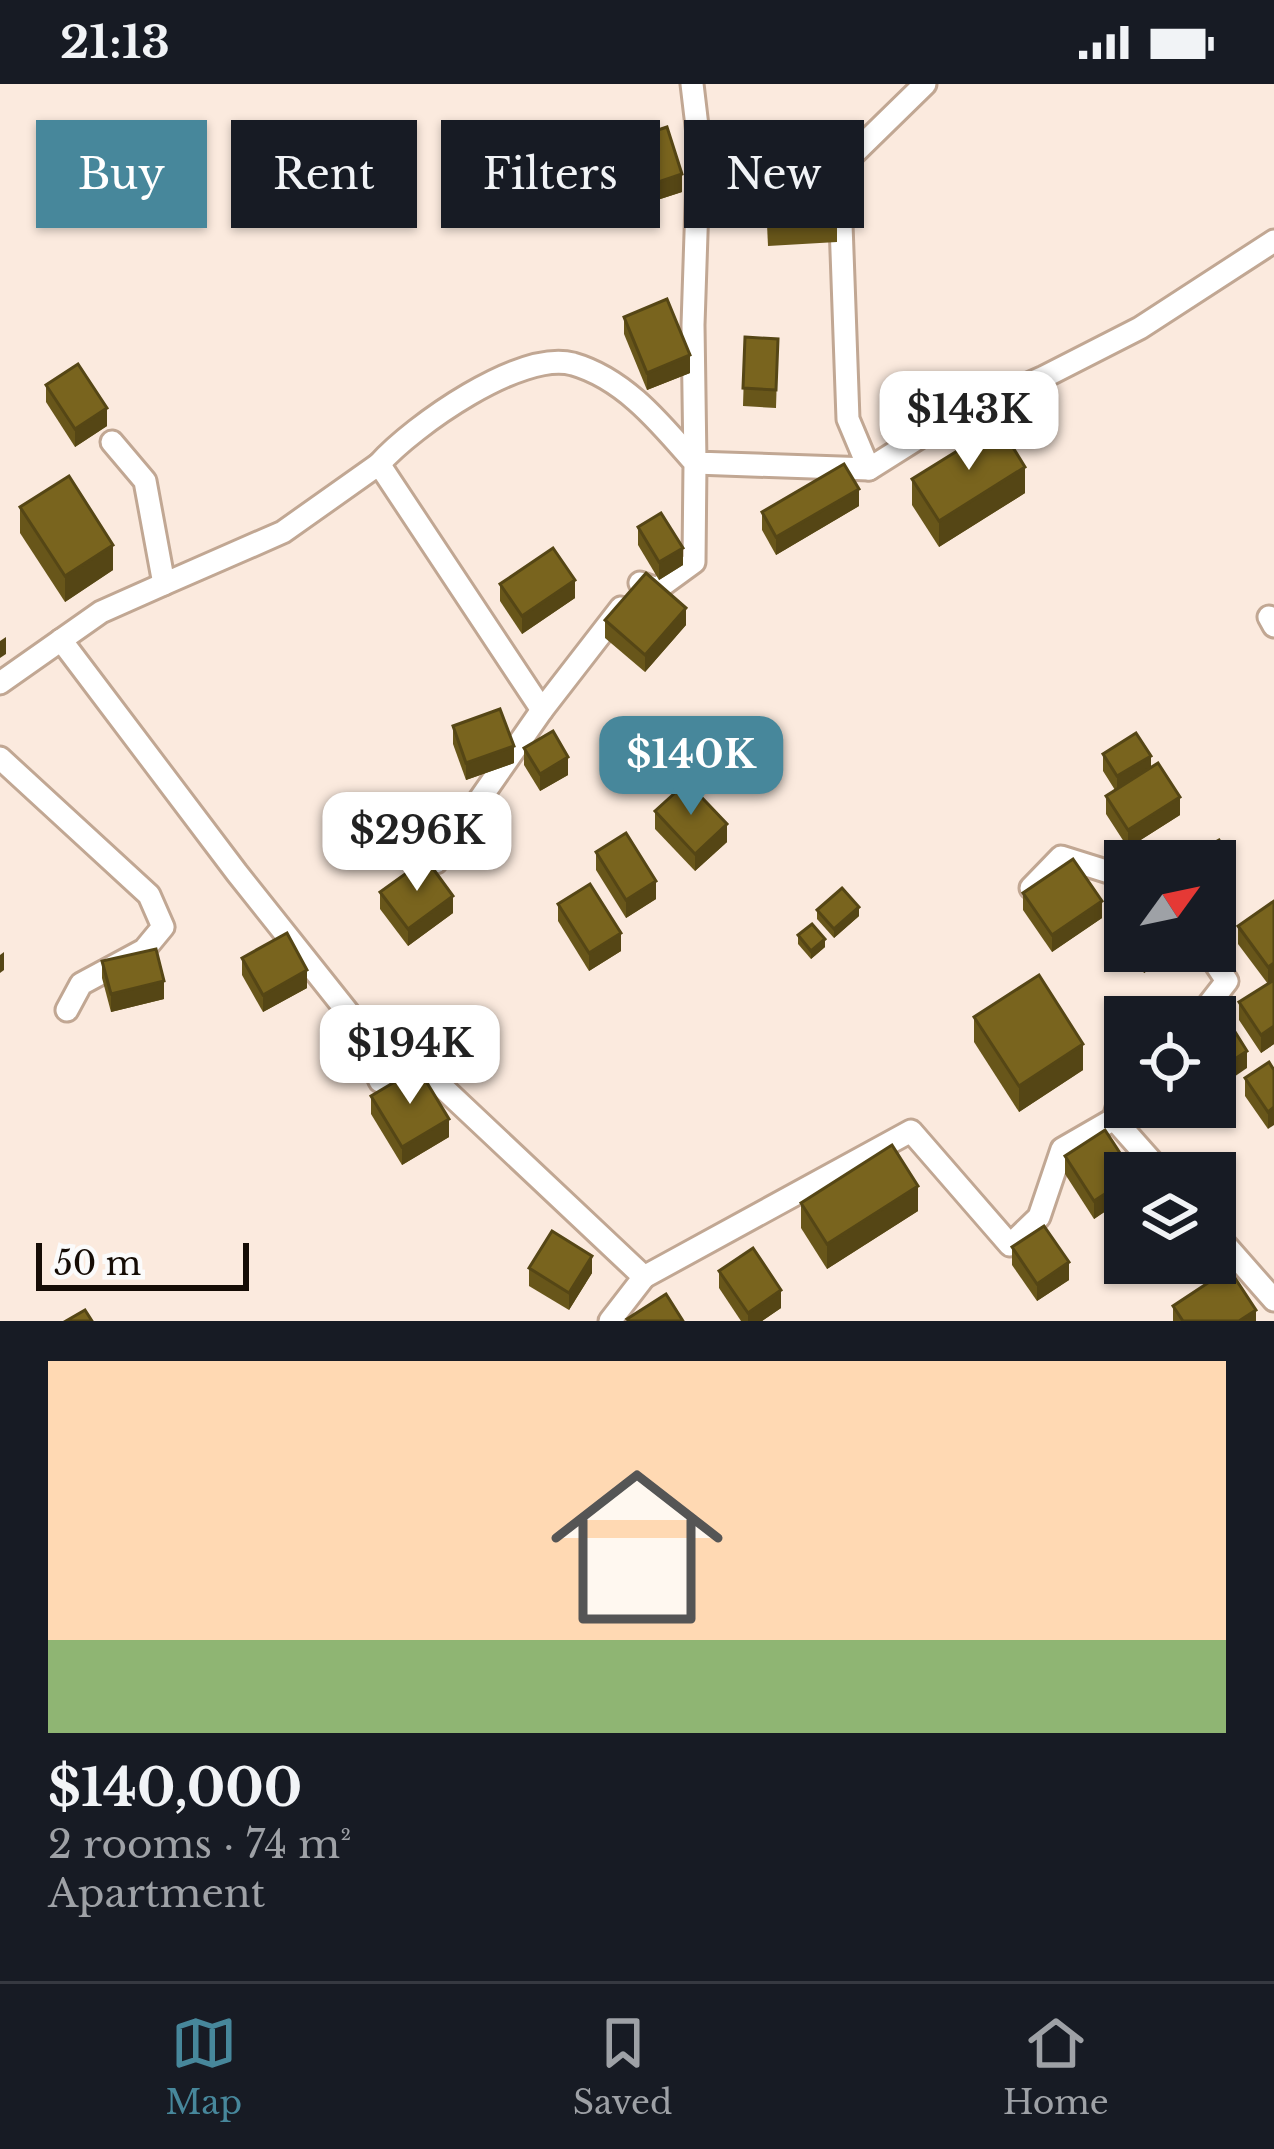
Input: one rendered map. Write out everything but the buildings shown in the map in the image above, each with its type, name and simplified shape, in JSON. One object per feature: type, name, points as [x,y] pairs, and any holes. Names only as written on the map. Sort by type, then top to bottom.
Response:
[{"type":"street","points":[[436,862],[542,710],[641,582],[657,589],[694,562],[693,326],[699,143],[692,84]]},
{"type":"street","points":[[868,469],[848,419],[839,168],[925,84]]},
{"type":"street","points":[[0,683],[101,612],[283,532],[460,399],[514,371],[569,362],[619,386],[694,463],[868,469],[942,423],[1139,328],[1274,241]]},
{"type":"street","points":[[112,442],[145,481],[164,584]]},
{"type":"street","points":[[379,464],[542,710]]},
{"type":"street","points":[[61,640],[350,1015],[380,1081],[437,1082],[644,1277]]},
{"type":"street","points":[[0,758],[149,895],[163,927],[144,950],[81,984],[67,1010]]},
{"type":"street","points":[[1031,888],[1061,857],[1104,871]]},
{"type":"street","points":[[610,1321],[644,1277],[911,1131],[1010,1245],[1039,1217],[1062,1149],[1104,1125]]},
{"type":"street","points":[[1122,1128],[1143,1152]]},
{"type":"street","points":[[1236,1257],[1274,1300]]}]
